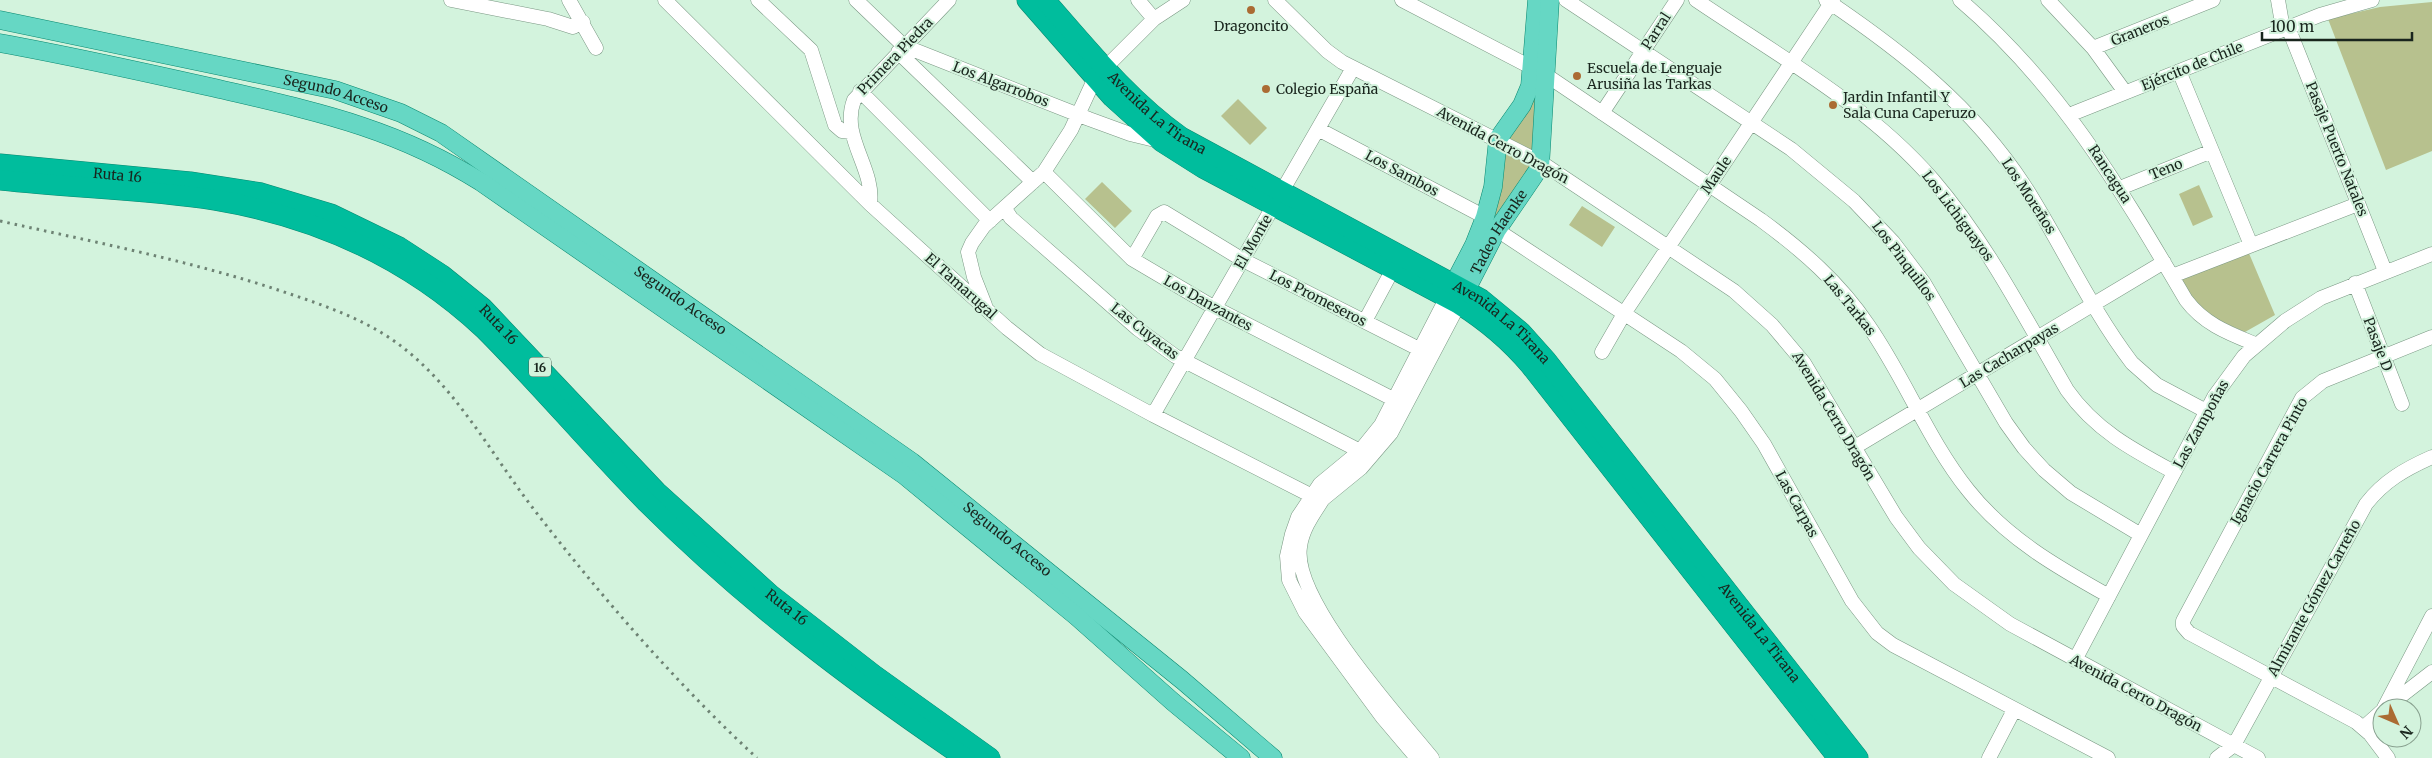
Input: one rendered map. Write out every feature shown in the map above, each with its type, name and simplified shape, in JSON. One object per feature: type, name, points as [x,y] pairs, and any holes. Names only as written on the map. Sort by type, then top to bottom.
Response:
[{"type":"highway","name":"Avenida La Tirana","points":[[1026,0],[1100,73],[1181,138],[1277,200],[1393,269],[1456,294],[1494,329],[1525,358],[1838,758]]},
{"type":"highway","name":"Avenida La Tirana","points":[[1045,0],[1128,113],[1162,142],[1203,168],[1277,200],[1508,320],[1534,345],[1858,758]]},
{"type":"highway","name":"Ruta 16","points":[[0,164],[198,183],[261,193],[330,214],[399,247],[442,275],[483,308],[657,492],[771,595],[874,675],[990,758]]},
{"type":"highway","name":"Ruta 16","points":[[0,180],[190,197],[255,208],[344,236],[405,268],[442,293],[484,329],[647,503],[732,581],[830,660],[965,758]]},
{"type":"main road","name":"Tadeo Haenke","points":[[1456,294],[1491,224],[1542,163],[1536,0]]},
{"type":"main road","name":"Tadeo Haenke","points":[[1491,224],[1492,187],[1498,139],[1539,71],[1550,0]]},
{"type":"main road","name":"Segundo Acceso","points":[[0,20],[335,90],[401,113],[441,133],[912,462],[1174,674],[1273,758]]},
{"type":"main road","name":"Segundo Acceso","points":[[0,43],[146,72],[327,114],[388,134],[456,167],[904,474],[1076,616],[1173,702],[1241,758]]},
{"type":"street","points":[[452,0],[548,19],[573,27],[583,22]]},
{"type":"street","points":[[569,0],[596,48]]},
{"type":"street","name":"El Tamarugal","points":[[665,0],[870,204],[1040,354],[1153,416],[1318,497]]},
{"type":"street","points":[[758,0],[811,50],[835,125],[842,131],[852,132]]},
{"type":"street","name":"Los Algarrobos","points":[[856,0],[901,49],[1130,134],[1162,142]]},
{"type":"street","name":"Primera Piedra","points":[[870,204],[870,182],[852,132],[850,111],[854,100],[860,91],[948,0]]},
{"type":"street","points":[[1138,0],[1154,19]]},
{"type":"street","points":[[986,308],[974,277],[968,252],[972,243],[990,221],[1044,172],[1100,73],[1154,19],[1183,0]]},
{"type":"street","name":"Avenida Cerro Dragón","points":[[1275,0],[1327,51],[1353,68],[1498,139],[1542,163],[1734,291],[1784,338],[1813,376],[1896,517],[1919,548],[1942,573],[1996,615],[2075,660],[2258,758]]},
{"type":"street","name":"Las Tarkas","points":[[1402,0],[1539,71],[1778,233],[1835,284],[1869,326],[1958,477],[1990,516],[2044,559],[2109,596]]},
{"type":"street","name":"Los Pinquillos","points":[[1566,0],[1752,122],[1813,165],[1874,221],[1924,284],[2015,436],[2044,470],[2084,502],[2141,535]]},
{"type":"street","name":"Parral","points":[[1602,113],[1677,0]]},
{"type":"street","name":"Los Lichiguayos","points":[[1696,0],[1867,118],[1932,179],[1980,243],[2067,390],[2092,420],[2123,444],[2174,472]]},
{"type":"street","name":"Rancagua","points":[[1960,0],[2009,45],[2069,115],[2120,188],[2190,306],[2207,322],[2255,344]]},
{"type":"street","points":[[2048,0],[2094,48],[2125,92]]},
{"type":"street","name":"Graneros","points":[[2094,48],[2213,0]]},
{"type":"street","name":"Pasaje Puerto Natales","points":[[2278,0],[2286,28],[2385,271]]},
{"type":"street","name":"Ejército de Chile","points":[[2069,115],[2333,10],[2372,0]]},
{"type":"street","name":"Maule","points":[[1602,352],[1625,312],[1830,1]]},
{"type":"street","name":"Los Moreños","points":[[1830,1],[1914,62],[1952,98],[1990,140],[2027,191],[2125,354],[2140,371],[2167,390],[2206,411]]},
{"type":"street","points":[[901,49],[1033,182]]},
{"type":"street","name":"El Monte","points":[[1153,416],[1353,68]]},
{"type":"street","points":[[2179,70],[2251,245]]},
{"type":"street","points":[[860,91],[990,221]]},
{"type":"street","name":"Los Sambos","points":[[1318,129],[1491,224]]},
{"type":"street","name":"Teno","points":[[2120,188],[2212,151]]},
{"type":"street","name":"Los Danzantes","points":[[1044,172],[1132,259],[1215,308],[1395,400]]},
{"type":"street","points":[[2172,276],[2358,204]]},
{"type":"street","name":"Las Cuyacas","points":[[1005,209],[1026,231],[1138,329],[1184,361],[1360,451]]},
{"type":"street","name":"Los Promeseros","points":[[1132,259],[1157,216],[1164,212],[1243,260],[1421,350]]},
{"type":"street","name":"Las Carpas","points":[[1491,224],[1625,312],[1700,365],[1733,400],[1764,444],[1841,583],[1862,616],[1877,633],[1904,652],[2108,758]]},
{"type":"street","name":"Las Zampoñas","points":[[2075,660],[2206,411],[2233,369],[2255,344],[2302,309],[2355,283],[2432,254]]},
{"type":"street","name":"Las Cacharpayas","points":[[1855,447],[2164,262]]},
{"type":"street","points":[[1365,321],[1393,269]]},
{"type":"street","name":"Pasaje D","points":[[2355,283],[2402,404]]},
{"type":"street","name":"Tadeo Haenke","points":[[1318,497],[1320,484],[1360,451],[1381,426],[1421,350],[1456,294]]},
{"type":"street","name":"Tadeo Haenke","points":[[1318,497],[1361,468],[1391,433],[1456,294]]},
{"type":"street","name":"Ignacio Carrera Pinto","points":[[2271,677],[2189,633],[2183,626],[2184,616],[2302,398],[2323,381],[2432,337]]},
{"type":"street","name":"Almirante Gómez Carreño","points":[[2217,758],[2234,745],[2366,504],[2379,488],[2396,474],[2432,458]]},
{"type":"street","points":[[1318,497],[1298,517],[1292,534],[1288,556],[1289,580],[1305,612],[1319,632],[1383,718],[1417,758]]},
{"type":"street","points":[[1318,497],[1300,546],[1302,575],[1338,640],[1432,758]]},
{"type":"street","points":[[2390,698],[2432,616]]},
{"type":"street","points":[[2398,698],[2432,672]]},
{"type":"street","points":[[2271,677],[2364,728],[2388,758]]},
{"type":"street","points":[[1989,758],[2014,710]]},
{"type":"street","points":[[2364,728],[2372,720]]},
{"type":"green space","points":[[2432,2],[2432,151],[2386,170],[2328,19],[2380,7]]},
{"type":"green space","points":[[1535,88],[1539,88],[1538,153],[1507,138],[1528,112]]},
{"type":"green space","points":[[1238,99],[1267,128],[1250,145],[1221,116]]},
{"type":"green space","points":[[1504,149],[1534,165],[1467,280]]},
{"type":"green space","points":[[1102,182],[1132,211],[1115,228],[1085,199]]},
{"type":"green space","points":[[2199,185],[2213,217],[2193,226],[2179,194]]},
{"type":"green space","points":[[1582,206],[1615,227],[1602,247],[1569,225]]},
{"type":"green space","points":[[2248,251],[2275,315],[2245,332],[2207,313],[2181,280]]},
{"type":"railway","points":[[0,221],[135,251],[236,277],[327,307],[382,333],[407,351],[449,393],[539,516],[616,610],[699,702],[757,758]]},
{"type":"place","name":"Dragoncito","points":[[1251,10]]},
{"type":"place","name":"Escuela de Lenguaje Arusiña las Tarkas","points":[[1577,76]]},
{"type":"place","name":"Colegio España","points":[[1266,89]]},
{"type":"place","name":"Jardin Infantil Y Sala Cuna Caperuzo","points":[[1833,105]]}]
